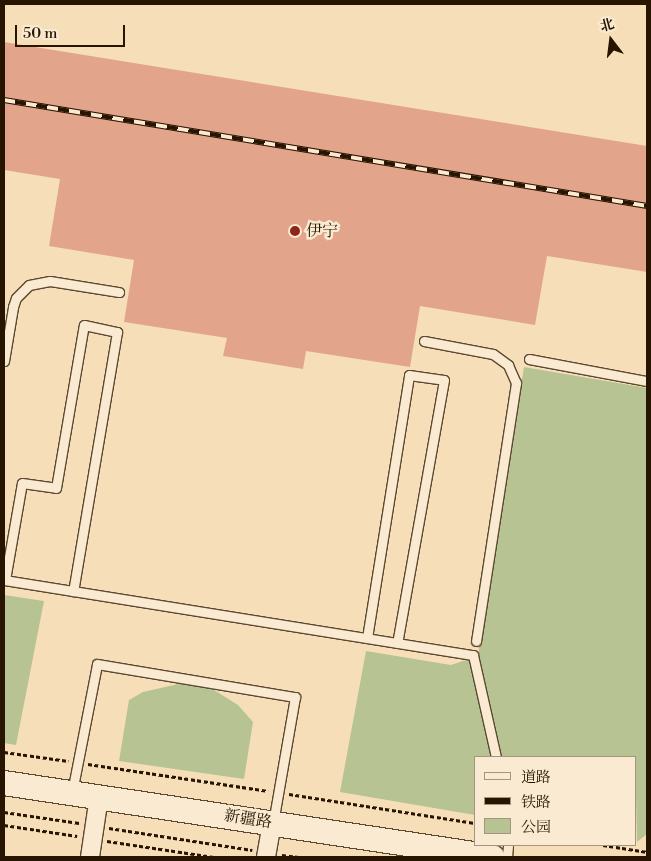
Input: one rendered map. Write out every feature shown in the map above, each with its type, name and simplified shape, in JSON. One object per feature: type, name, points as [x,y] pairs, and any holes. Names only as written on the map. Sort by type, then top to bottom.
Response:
[{"type":"street","name":"新疆路","points":[[4,783],[492,857]]},
{"type":"street","points":[[90,857],[99,797]]},
{"type":"street","points":[[266,855],[272,823]]},
{"type":"lane","points":[[4,361],[13,307],[16,298],[29,285],[50,282],[119,292]]},
{"type":"lane","points":[[73,591],[117,332],[84,325],[56,488],[22,483],[4,580],[473,655],[496,756]]},
{"type":"lane","points":[[424,341],[493,354],[508,365],[516,383],[476,641]]},
{"type":"lane","points":[[529,359],[647,381]]},
{"type":"lane","points":[[367,638],[409,376],[444,380],[397,643]]},
{"type":"lane","points":[[72,793],[97,664],[296,697],[272,823]]},
{"type":"path","points":[[4,752],[473,823]]},
{"type":"path","points":[[4,812],[266,855],[299,857]]},
{"type":"path","points":[[609,846],[647,852]]},
{"type":"green space","points":[[524,367],[647,388],[647,834],[637,842],[636,756],[473,756],[473,815],[340,792],[366,651],[451,665],[478,656]]},
{"type":"green space","points":[[4,595],[44,601],[16,745],[4,743]]},
{"type":"green space","points":[[183,683],[214,690],[238,705],[253,722],[244,779],[119,761],[129,700],[143,692]]},
{"type":"building","points":[[4,42],[647,146],[647,272],[547,256],[535,325],[420,306],[410,367],[306,351],[303,369],[223,356],[227,338],[124,322],[134,260],[49,246],[60,179],[4,170]]},
{"type":"railway","points":[[4,100],[647,206]]},
{"type":"place","name":"伊宁","points":[[295,231]]}]
